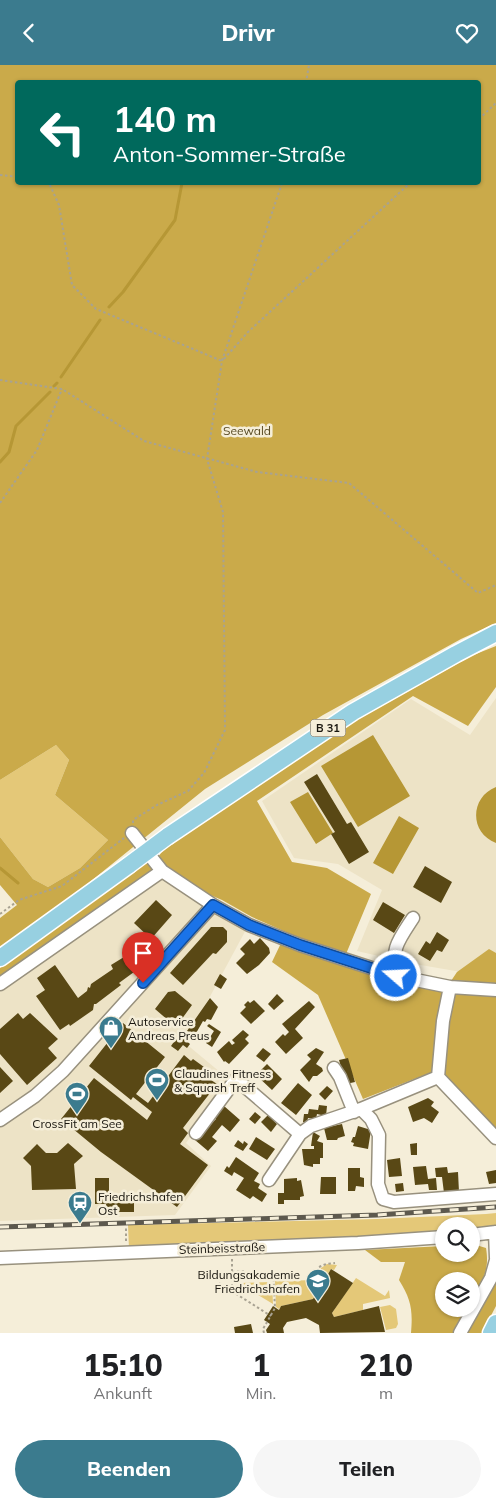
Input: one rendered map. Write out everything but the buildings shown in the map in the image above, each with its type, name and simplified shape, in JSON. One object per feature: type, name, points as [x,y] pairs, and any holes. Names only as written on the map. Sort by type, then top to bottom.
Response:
[{"type":"main road","name":"B 31","points":[[0,958],[168,836],[353,712],[456,653],[496,633]]},
{"type":"main road","points":[[490,1333],[496,1323]]},
{"type":"street","points":[[132,833],[162,871],[213,905],[249,925],[300,945],[396,976],[450,987],[496,991]]},
{"type":"street","points":[[0,985],[162,871]]},
{"type":"street","points":[[0,1121],[35,1096],[63,1071],[213,905]]},
{"type":"street","points":[[396,976],[394,954],[399,939],[413,918]]},
{"type":"street","points":[[450,987],[443,1021],[438,1077],[496,1138]]},
{"type":"street","points":[[334,1068],[357,1111],[371,1119],[379,1135],[378,1184],[383,1199],[394,1202],[496,1195]]},
{"type":"street","points":[[269,1180],[300,1134],[311,1126],[357,1111],[438,1077]]},
{"type":"street","points":[[196,1133],[236,1079],[300,1134]]},
{"type":"street","points":[[460,1333],[491,1278],[496,1259],[495,1232],[480,1234]]},
{"type":"street","name":"Steinbeisstraße","points":[[0,1258],[358,1243],[435,1238]]},
{"type":"path","points":[[306,80],[309,65]]},
{"type":"path","points":[[481,117],[496,103]]},
{"type":"path","points":[[0,175],[15,177]]},
{"type":"path","points":[[51,185],[59,205],[72,285],[96,309],[222,361]]},
{"type":"path","points":[[0,914],[19,900],[62,886],[132,833],[133,820],[157,805],[188,791],[204,773],[226,730],[222,512],[207,459],[222,361],[281,185]]},
{"type":"path","points":[[222,361],[248,332],[408,185]]},
{"type":"path","points":[[0,380],[62,389],[144,441],[257,472],[349,483],[478,593],[496,585]]},
{"type":"path","points":[[0,503],[37,450],[62,389]]},
{"type":"path","points":[[126,1228],[126,1252]]},
{"type":"path","points":[[232,1254],[232,1291]]},
{"type":"path","points":[[319,1267],[326,1263],[335,1263]]},
{"type":"path","points":[[264,1333],[263,1329],[275,1308],[273,1270]]},
{"type":"path","points":[[232,1272],[244,1271]]},
{"type":"path","points":[[219,1283],[271,1316]]},
{"type":"shaded area","points":[[496,698],[496,978],[409,963],[357,951],[382,890],[338,864],[294,858],[262,801],[411,699],[470,735]]},
{"type":"shaded area","points":[[373,735],[410,796],[358,827],[321,766]]},
{"type":"shaded area","points":[[56,745],[69,760],[55,795],[108,840],[80,868],[48,887],[33,879],[0,837],[0,780]]},
{"type":"shaded area","points":[[496,787],[496,843],[487,838],[481,831],[477,824],[476,815],[477,806],[481,799],[487,792]]},
{"type":"shaded area","points":[[308,792],[333,833],[316,844],[290,802]]},
{"type":"shaded area","points":[[399,816],[419,828],[393,874],[373,863]]},
{"type":"shaded area","points":[[162,873],[248,926],[185,1043],[232,1082],[186,1143],[211,1166],[175,1215],[0,1221],[0,986]]},
{"type":"shaded area","points":[[496,1213],[496,1225],[480,1227],[480,1217],[435,1217],[435,1232],[430,1233],[129,1249],[128,1225],[377,1219]]},
{"type":"shaded area","points":[[327,1264],[337,1265],[334,1270],[331,1269],[313,1299],[281,1306],[279,1309],[276,1307],[275,1281],[317,1280],[321,1268]]},
{"type":"shaded area","points":[[356,1278],[385,1296],[389,1290],[390,1298],[363,1304],[363,1310],[334,1317],[332,1313]]},
{"type":"shaded area","points":[[272,1282],[273,1304],[240,1284],[240,1283]]},
{"type":"shaded area","points":[[390,1305],[396,1309],[398,1324],[396,1328],[386,1330],[380,1307]]},
{"type":"green space","name":"Seewald","points":[[0,65],[496,65],[496,623],[461,639],[323,715],[205,789],[70,898],[0,948],[0,918],[17,905],[0,885],[0,837],[33,879],[48,887],[80,868],[108,840],[55,795],[69,760],[56,745],[0,780]]},
{"type":"green space","points":[[496,646],[496,687],[468,726],[413,696],[257,801],[292,862],[327,868],[371,894],[346,954],[300,938],[252,917],[222,900],[182,883],[163,868],[158,857],[168,844],[298,753],[471,656]]},
{"type":"green space","points":[[148,862],[156,871],[0,980],[0,968]]},
{"type":"green space","points":[[282,941],[448,994],[496,996],[496,1129],[440,1069],[363,1099],[318,995],[272,962]]},
{"type":"green space","points":[[489,949],[496,953],[496,986],[451,981],[457,972]]},
{"type":"green space","points":[[435,1246],[435,1262],[480,1262],[480,1246],[486,1248],[487,1263],[480,1285],[480,1272],[435,1272],[435,1317],[462,1317],[453,1333],[411,1333],[412,1318],[410,1305],[399,1280],[405,1262],[381,1262],[365,1250]]},
{"type":"green space","points":[[496,1272],[496,1306],[482,1333],[462,1333],[471,1317],[480,1317],[480,1301]]},
{"type":"waterway","points":[[109,307],[123,292],[175,220],[182,185]]},
{"type":"waterway","points":[[61,377],[100,320]]},
{"type":"waterway","points":[[54,386],[57,383]]},
{"type":"waterway","points":[[0,462],[9,452],[16,426],[50,392]]},
{"type":"waterway","points":[[0,868],[18,883]]},
{"type":"railway","points":[[0,1227],[377,1215],[496,1207]]},
{"type":"place","name":"Autoservice Andreas Preus","points":[[111,1049]]},
{"type":"place","name":"Claudines Fitness & Squash Treff","points":[[157,1101]]},
{"type":"place","name":"CrossFit am See","points":[[77,1115]]},
{"type":"place","name":"Friedrichshafen Ost","points":[[80,1224]]},
{"type":"place","name":"Bildungsakademie Friedrichshafen","points":[[318,1302]]},
{"type":"route","points":[[143,983],[213,905],[249,925],[300,945],[396,976]]}]
